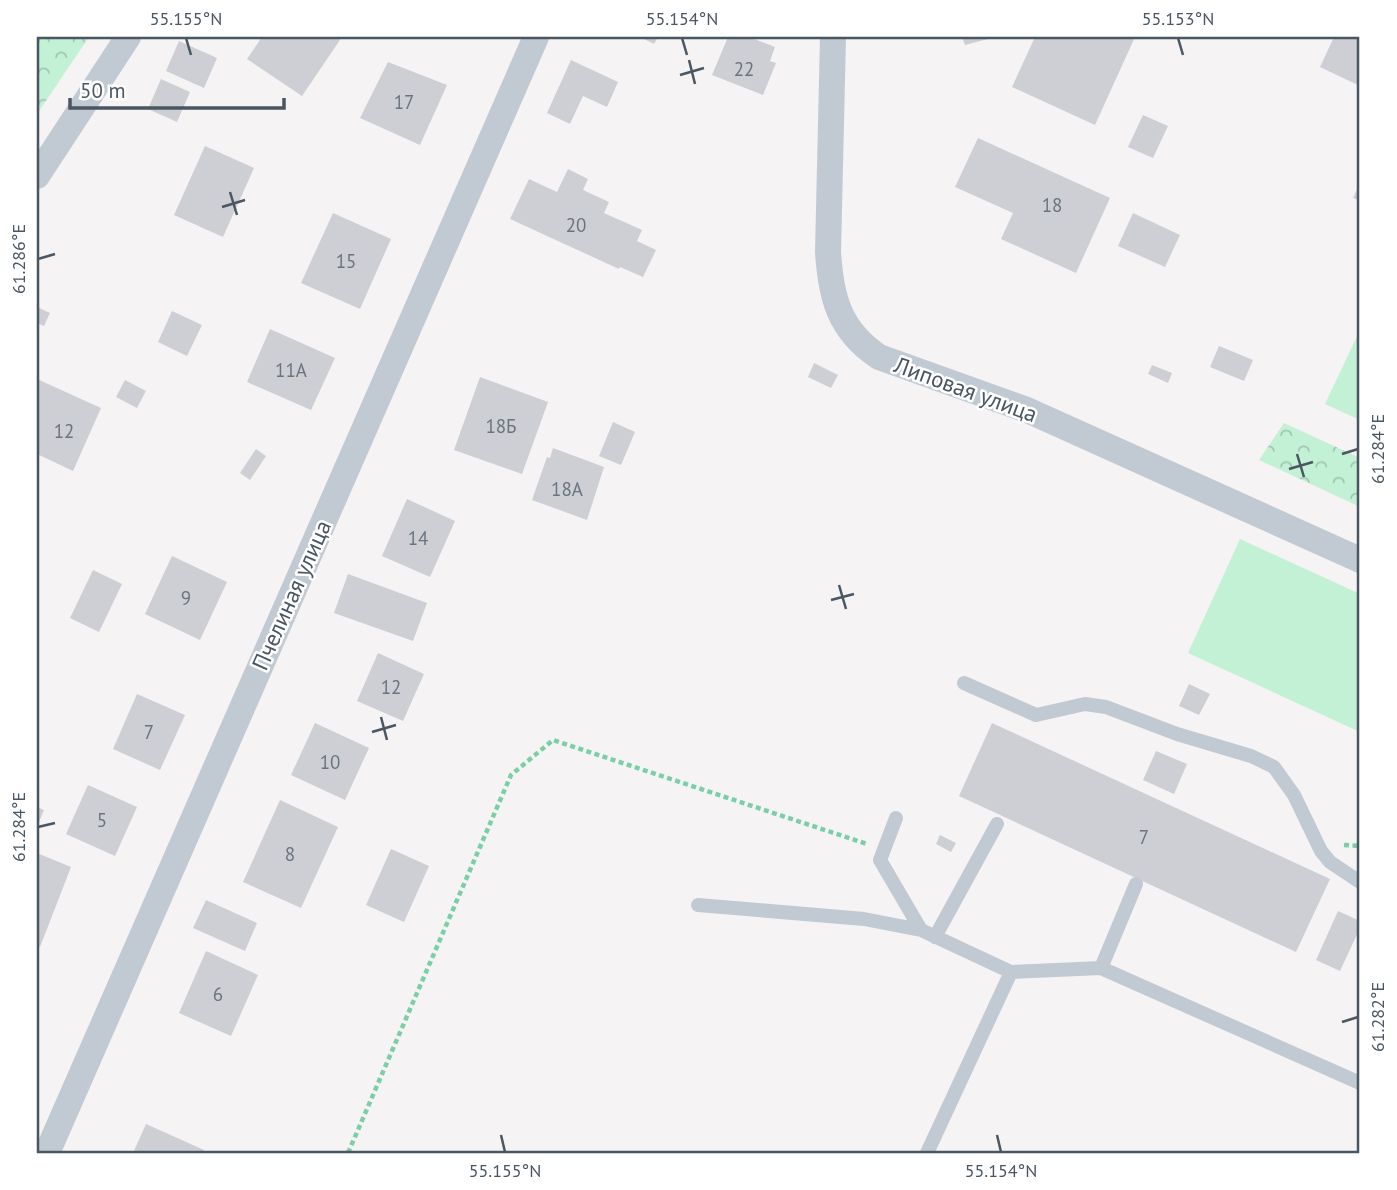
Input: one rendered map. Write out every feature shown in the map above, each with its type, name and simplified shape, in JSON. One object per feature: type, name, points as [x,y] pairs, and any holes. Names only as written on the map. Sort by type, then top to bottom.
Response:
[{"type":"street","points":[[37,176],[128,37]]},
{"type":"street","name":"Пчелиная улица","points":[[47,1153],[536,37]]},
{"type":"street","name":"Липовая улица","points":[[833,37],[828,252],[830,278],[836,303],[846,325],[860,344],[879,357],[1027,410],[1360,561]]},
{"type":"lane","points":[[964,683],[1036,715],[1085,704],[1106,707],[1177,734],[1251,756],[1274,767],[1294,795],[1321,851],[1330,862],[1360,882]]},
{"type":"lane","points":[[896,818],[880,860],[921,930]]},
{"type":"lane","points":[[935,937],[997,824]]},
{"type":"lane","points":[[1101,968],[1136,884]]},
{"type":"lane","points":[[698,905],[864,919],[921,930],[1011,972],[1101,968],[1360,1083]]},
{"type":"lane","points":[[927,1153],[1011,972]]},
{"type":"path","points":[[348,1153],[511,775],[553,740],[884,850]]},
{"type":"green space","points":[[37,37],[89,37],[37,114]]},
{"type":"green space","points":[[1360,330],[1360,420],[1325,404]]},
{"type":"green space","points":[[1284,423],[1360,458],[1360,507],[1259,460]]},
{"type":"green space","points":[[1240,539],[1360,594],[1360,732],[1188,653]]},
{"type":"building","points":[[262,37],[342,37],[302,96],[247,59]]},
{"type":"building","points":[[640,37],[658,37],[654,44]]},
{"type":"building","points":[[728,37],[749,37],[775,47],[770,61],[776,63],[763,95],[712,75]]},
{"type":"building","points":[[962,37],[992,37],[992,38],[965,45]]},
{"type":"building","points":[[1035,37],[1135,37],[1095,125],[1012,87]]},
{"type":"building","points":[[1334,37],[1360,37],[1360,86],[1320,67]]},
{"type":"building","points":[[179,41],[217,58],[204,88],[166,71]]},
{"type":"building","points":[[571,60],[618,82],[607,107],[583,96],[570,124],[547,113]]},
{"type":"building","points":[[388,62],[447,85],[420,145],[360,118]]},
{"type":"building","points":[[161,79],[190,92],[177,122],[148,109]]},
{"type":"building","points":[[1143,115],[1168,126],[1153,158],[1128,147]]},
{"type":"building","points":[[978,138],[1110,198],[1076,273],[1001,239],[1013,213],[955,187]]},
{"type":"building","points":[[205,146],[254,168],[223,237],[174,215]]},
{"type":"building","points":[[568,169],[588,179],[583,190],[609,202],[604,213],[642,230],[637,241],[656,250],[643,277],[620,267],[619,269],[510,219],[529,179],[557,192]]},
{"type":"building","points":[[1360,183],[1360,201],[1353,198]]},
{"type":"building","points":[[333,213],[391,239],[360,309],[301,283]]},
{"type":"building","points":[[1133,213],[1180,235],[1165,267],[1118,246]]},
{"type":"building","points":[[37,307],[50,313],[44,326],[37,323]]},
{"type":"building","points":[[172,311],[202,325],[187,356],[158,342]]},
{"type":"building","points":[[270,329],[335,358],[311,410],[247,382]]},
{"type":"building","points":[[1219,346],[1253,360],[1244,381],[1210,367]]},
{"type":"building","points":[[814,363],[838,375],[831,388],[808,377]]},
{"type":"building","points":[[1152,365],[1172,373],[1168,383],[1148,374]]},
{"type":"building","points":[[480,377],[548,402],[522,474],[454,450]]},
{"type":"building","points":[[37,379],[101,408],[73,471],[37,454]]},
{"type":"building","points":[[125,380],[146,391],[137,408],[116,397]]},
{"type":"building","points":[[613,422],[635,432],[621,465],[599,456]]},
{"type":"building","points":[[553,448],[604,467],[587,520],[532,500],[547,457],[550,458]]},
{"type":"building","points":[[256,449],[266,456],[250,480],[240,473]]},
{"type":"building","points":[[407,499],[455,521],[430,577],[382,556]]},
{"type":"building","points":[[172,556],[227,582],[200,640],[145,614]]},
{"type":"building","points":[[93,570],[122,584],[99,632],[70,618]]},
{"type":"building","points":[[348,574],[427,603],[413,641],[334,613]]},
{"type":"building","points":[[378,653],[424,674],[403,721],[357,701]]},
{"type":"building","points":[[1189,684],[1210,694],[1199,715],[1179,706]]},
{"type":"building","points":[[137,694],[185,715],[160,770],[113,749]]},
{"type":"building","points":[[315,723],[369,748],[345,800],[291,775]]},
{"type":"building","points":[[992,723],[1330,879],[1296,952],[959,796]]},
{"type":"building","points":[[1156,751],[1187,764],[1174,794],[1143,780]]},
{"type":"building","points":[[88,785],[137,807],[115,856],[66,834]]},
{"type":"building","points":[[280,800],[338,827],[301,908],[243,882]]},
{"type":"building","points":[[37,807],[44,810],[37,827]]},
{"type":"building","points":[[940,835],[956,843],[951,852],[936,844]]},
{"type":"building","points":[[391,849],[429,866],[404,922],[366,905]]},
{"type":"building","points":[[37,853],[71,867],[40,947],[37,946]]},
{"type":"building","points":[[206,900],[257,923],[245,951],[193,928]]},
{"type":"building","points":[[1338,911],[1360,921],[1360,928],[1340,971],[1316,960]]},
{"type":"building","points":[[206,951],[258,975],[231,1036],[179,1013]]},
{"type":"building","points":[[146,1124],[204,1150],[203,1153],[133,1153]]}]
